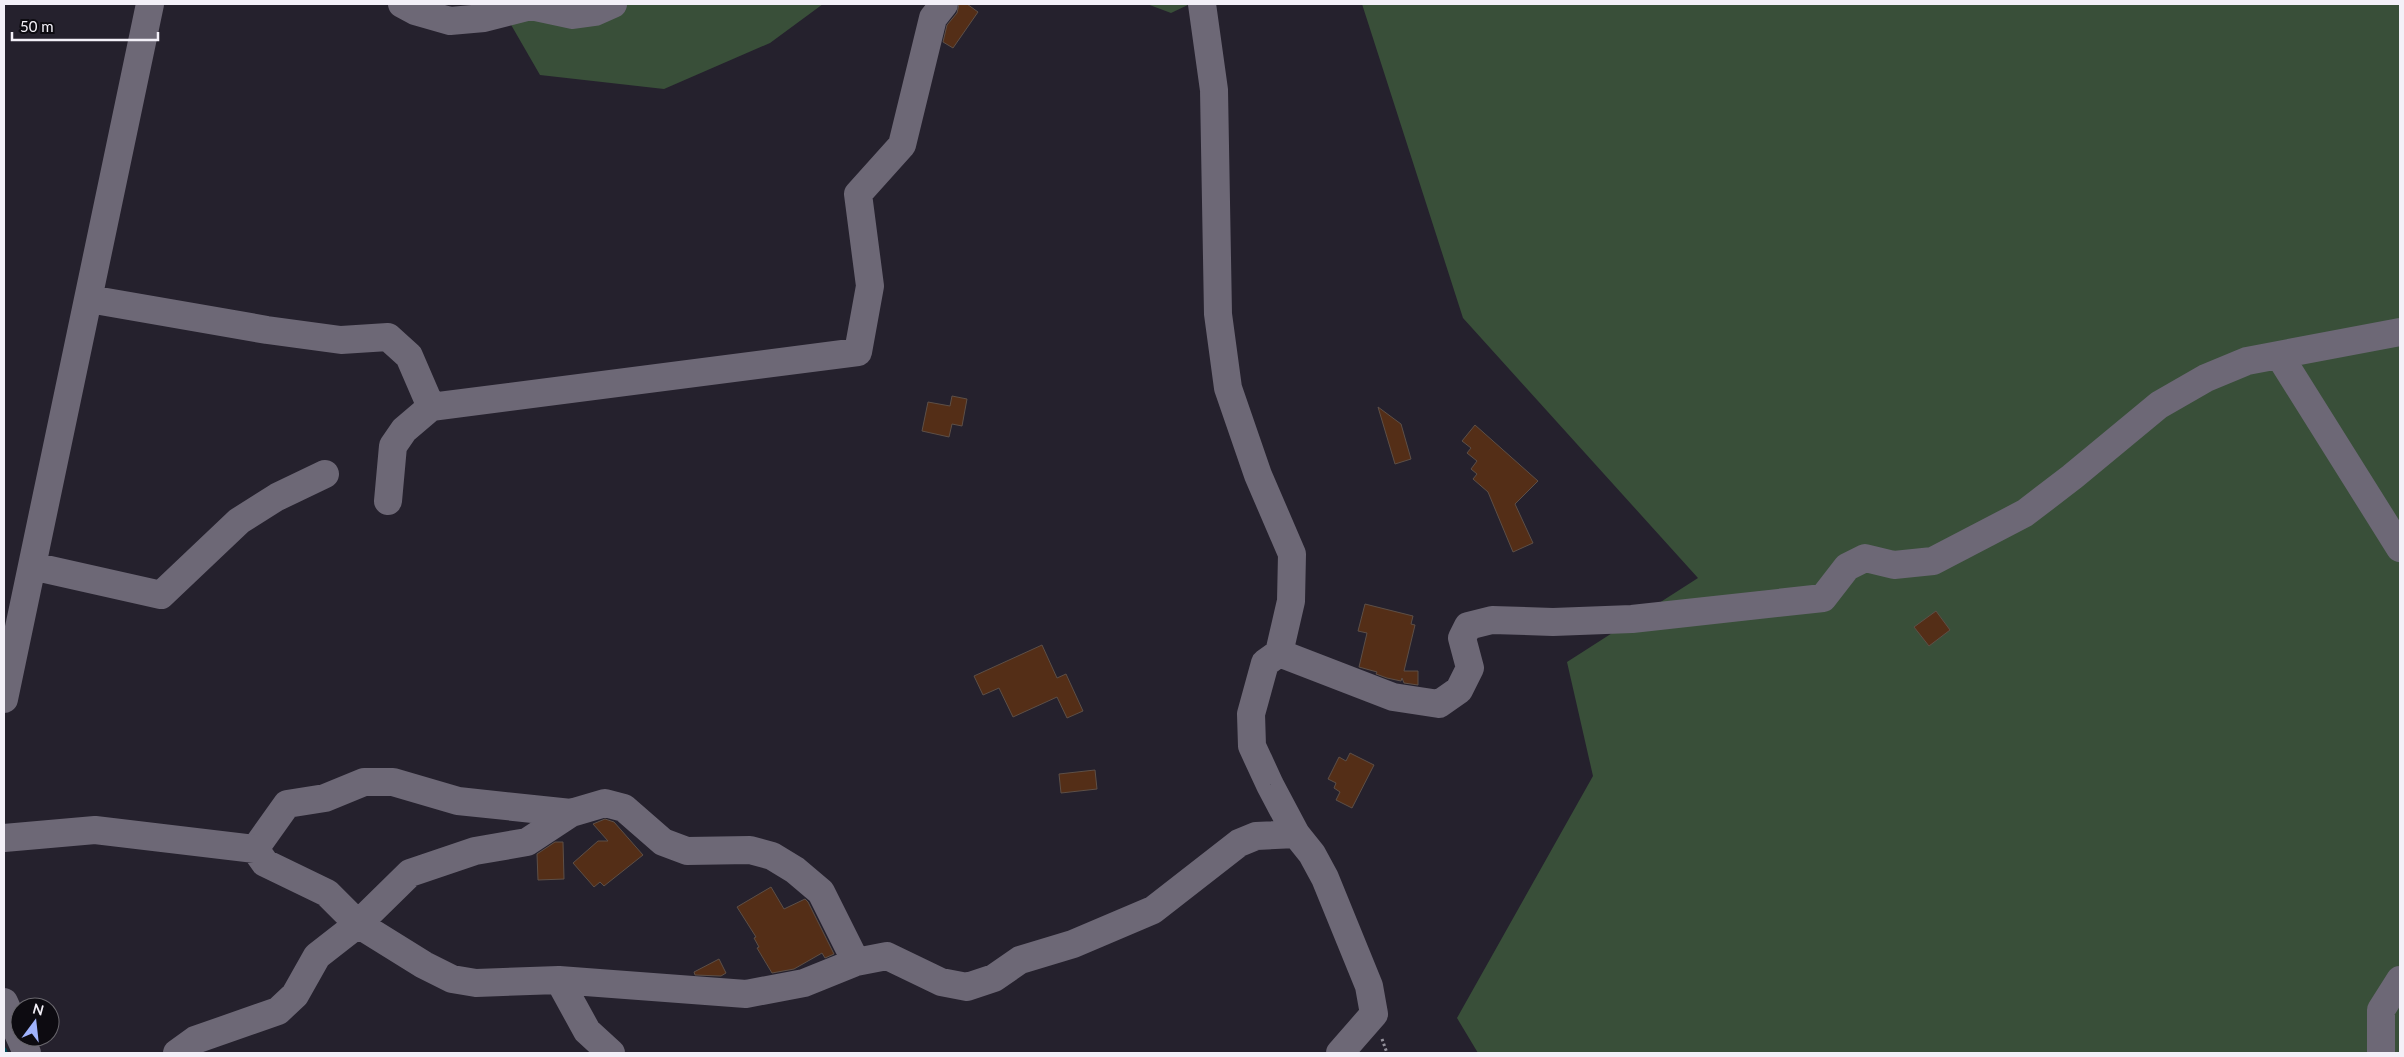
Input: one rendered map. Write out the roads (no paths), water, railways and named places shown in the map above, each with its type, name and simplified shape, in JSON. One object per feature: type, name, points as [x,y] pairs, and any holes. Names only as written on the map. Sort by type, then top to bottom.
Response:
[{"type":"street","points":[[4,700],[150,4]]},
{"type":"street","points":[[402,4],[415,11],[450,21],[484,18],[531,6],[573,15],[595,12],[611,7],[613,4]]},
{"type":"street","points":[[388,501],[394,446],[404,430],[431,407],[858,352],[870,286],[858,194],[902,145],[934,18],[944,4]]},
{"type":"street","points":[[1202,4],[1214,90],[1218,314],[1228,388],[1258,475],[1292,554],[1291,601],[1279,653],[1265,663],[1251,714],[1252,746],[1296,834],[1312,854],[1325,878],[1369,986],[1374,1014],[1340,1053]]},
{"type":"street","points":[[89,299],[267,330],[341,340],[388,338],[409,356],[431,407]]},
{"type":"street","points":[[1279,653],[1393,697],[1439,704],[1459,690],[1470,668],[1462,638],[1468,626],[1492,620],[1553,622],[1632,619],[1823,598],[1847,567],[1866,558],[1894,565],[1933,561],[2025,514],[2072,478],[2158,405],[2206,378],[2247,361],[2400,332]]},
{"type":"street","points":[[2279,355],[2400,548]]},
{"type":"street","points":[[32,566],[161,595],[239,521],[277,496],[325,474]]},
{"type":"street","points":[[255,849],[287,804],[325,798],[364,782],[393,782],[458,801],[571,813]]},
{"type":"street","points":[[177,1053],[195,1040],[278,1011],[295,995],[317,956],[358,924],[410,873],[475,850],[527,842],[571,813],[605,803],[624,808],[663,842],[687,851],[750,850],[772,856],[795,870],[821,892],[833,912],[856,962]]},
{"type":"street","points":[[4,838],[95,830],[255,849],[265,863],[327,893],[358,924],[424,965],[452,979],[476,983],[559,980],[746,994],[804,983],[856,962],[887,956],[941,982],[967,988],[994,978],[1020,960],[1074,944],[1153,910],[1239,844],[1256,836],[1296,834]]},
{"type":"street","points":[[559,980],[587,1030],[611,1053]]},
{"type":"street","points":[[2381,1053],[2381,1010],[2400,980]]},
{"type":"street","points":[[4,1002],[27,1053]]}]
